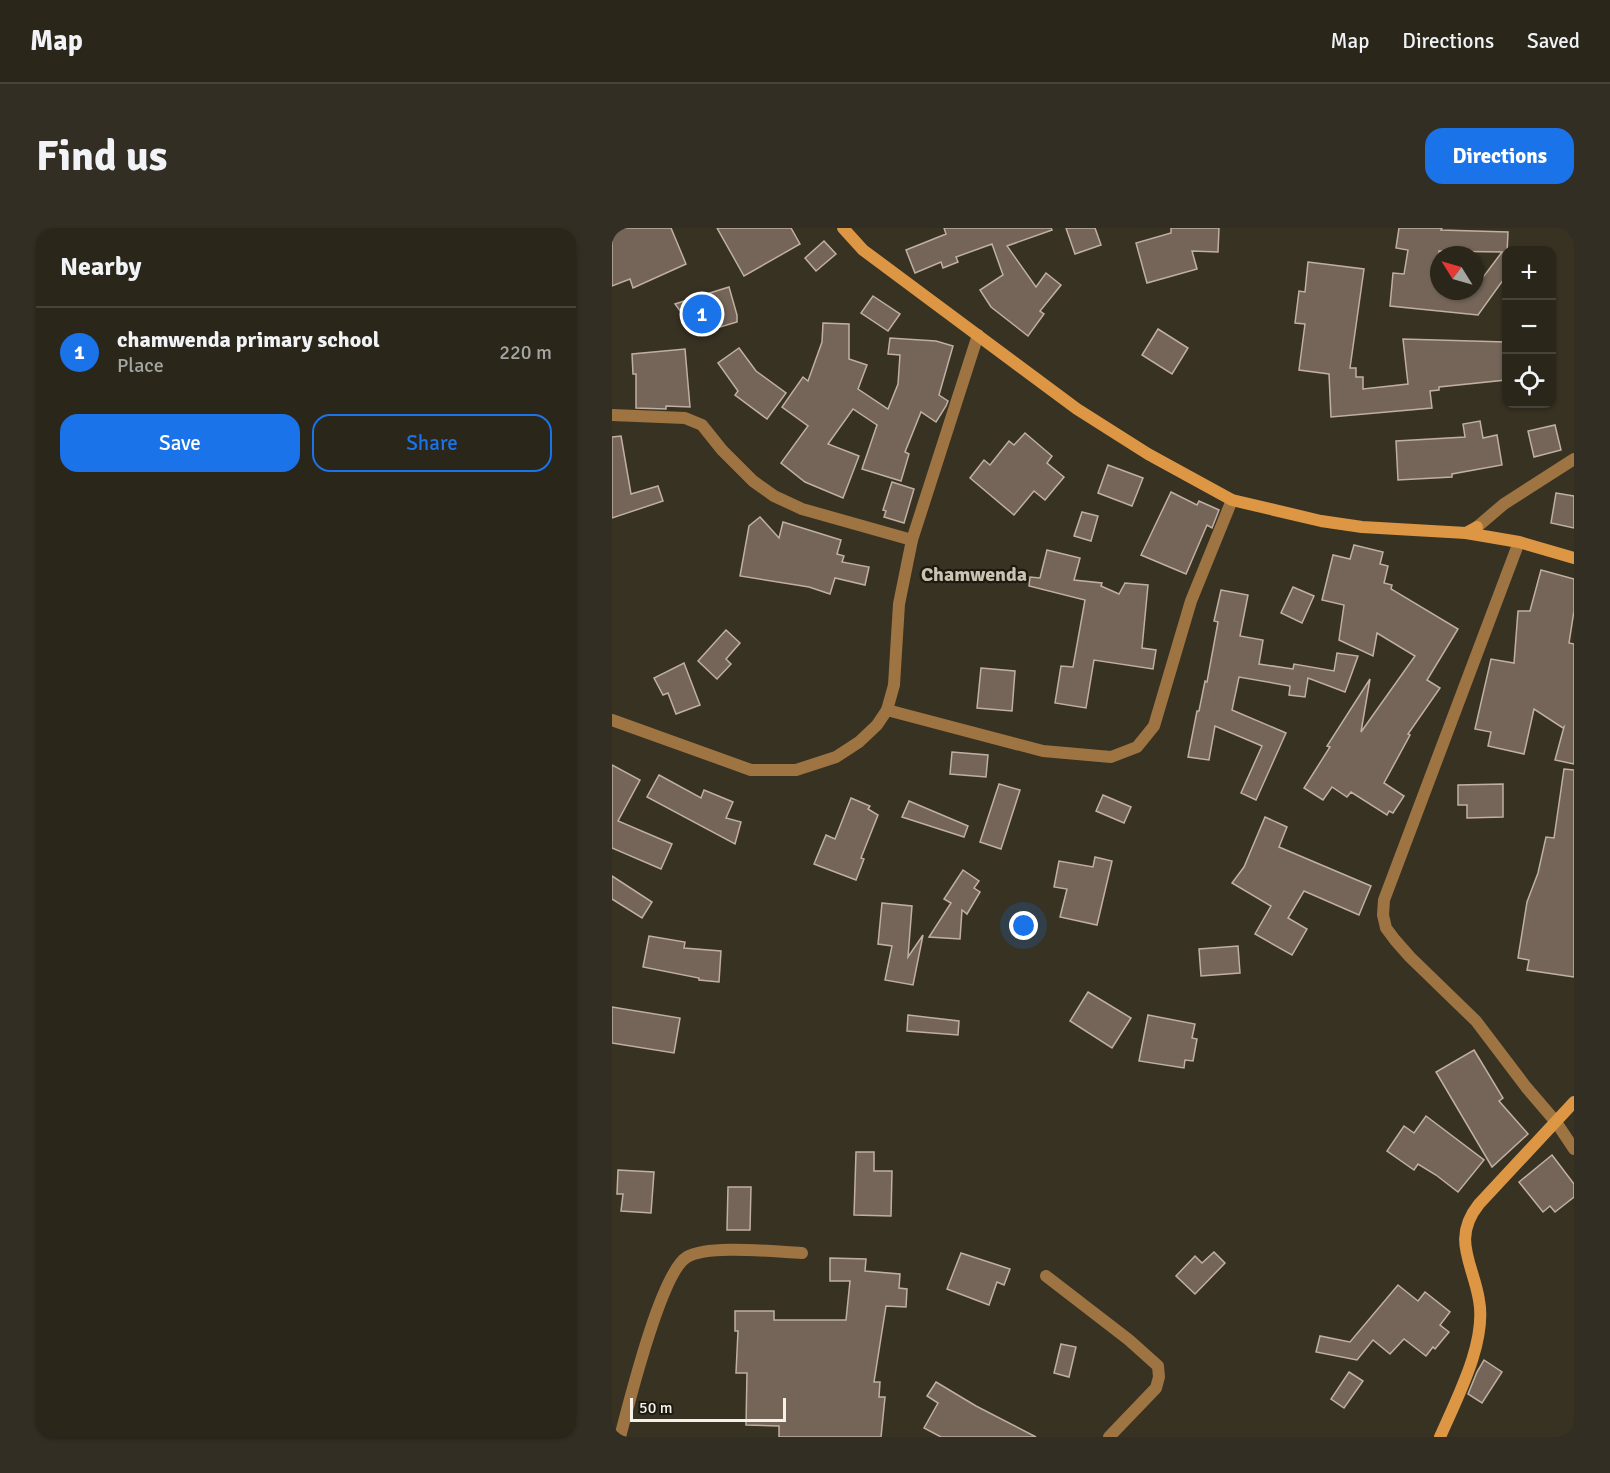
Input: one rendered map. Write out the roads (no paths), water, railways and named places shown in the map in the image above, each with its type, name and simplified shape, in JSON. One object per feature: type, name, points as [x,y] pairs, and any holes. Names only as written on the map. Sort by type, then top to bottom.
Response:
[{"type":"street","points":[[843,228],[863,250],[1077,409],[1148,454],[1232,500],[1321,521],[1362,527],[1472,530],[1574,558]]},
{"type":"street","points":[[612,720],[752,770],[796,770],[836,756],[859,742],[871,730],[887,710],[894,685],[898,604],[912,540],[978,335]]},
{"type":"street","points":[[612,416],[686,418],[694,421],[702,425],[722,450],[753,481],[774,496],[802,509],[912,540]]},
{"type":"street","points":[[1472,530],[1504,504],[1574,459]]},
{"type":"street","points":[[887,710],[1043,751],[1111,756],[1137,747],[1154,726],[1191,602],[1232,500]]},
{"type":"street","points":[[1519,542],[1384,900],[1383,915],[1386,928],[1402,948],[1476,1021],[1526,1088],[1556,1122],[1574,1149]]},
{"type":"street","points":[[1440,1437],[1475,1349],[1480,1323],[1479,1300],[1466,1252],[1465,1226],[1479,1204],[1574,1102]]},
{"type":"street","points":[[620,1437],[666,1287],[675,1270],[687,1257],[707,1250],[802,1253]]},
{"type":"street","points":[[1046,1276],[1129,1340],[1158,1366],[1160,1377],[1156,1388],[1109,1437]]},
{"type":"place","name":"chamwenda primary school","points":[[702,314]]},
{"type":"district","name":"Chamwenda","points":[[974,574]]}]
